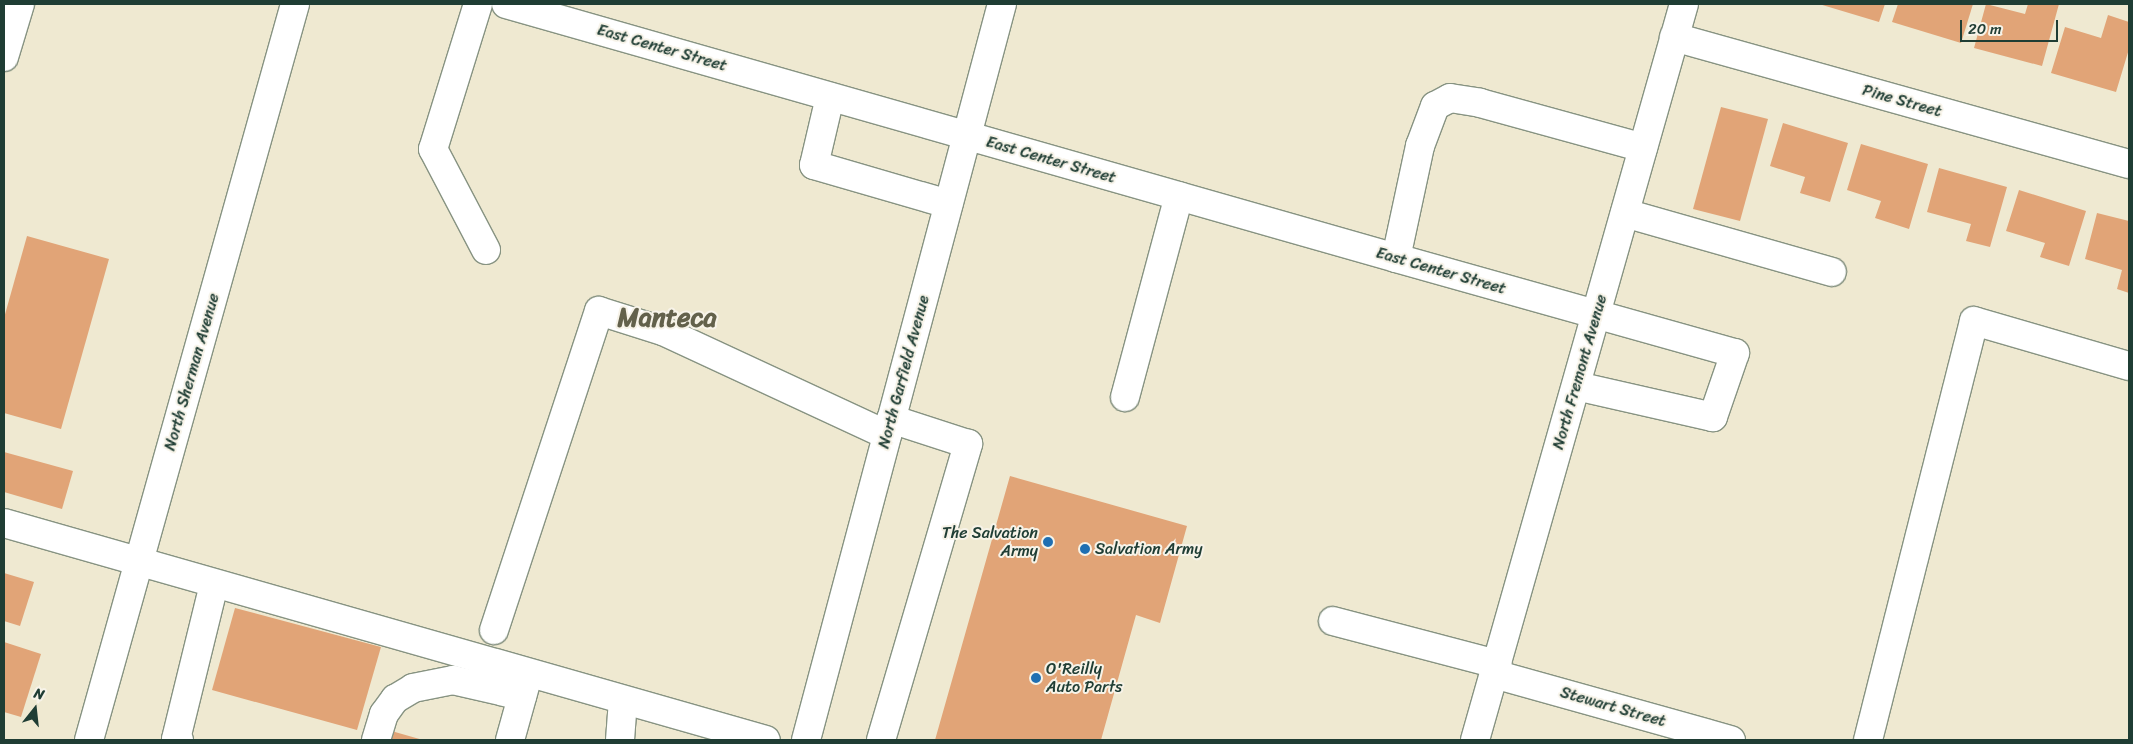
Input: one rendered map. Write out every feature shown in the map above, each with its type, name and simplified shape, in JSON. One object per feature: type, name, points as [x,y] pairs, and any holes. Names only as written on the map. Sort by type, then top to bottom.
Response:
[{"type":"street","points":[[4,57],[20,4]]},
{"type":"street","name":"North Sherman Avenue","points":[[90,740],[295,4]]},
{"type":"street","points":[[478,4],[433,149],[486,250]]},
{"type":"street","name":"East Center Street","points":[[506,4],[564,12],[830,97],[1735,353],[1713,417],[1576,386]]},
{"type":"street","name":"North Garfield Avenue","points":[[806,740],[1002,4]]},
{"type":"street","name":"North Fremont Avenue","points":[[1474,740],[1684,4]]},
{"type":"street","name":"Pine Street","points":[[1674,37],[2129,164]]},
{"type":"street","points":[[830,97],[814,165],[948,204]]},
{"type":"street","points":[[1396,258],[1420,146],[1435,106],[1450,98],[1480,103],[1644,148]]},
{"type":"street","points":[[1125,397],[1179,196]]},
{"type":"street","points":[[1625,213],[1832,272]]},
{"type":"street","points":[[494,630],[599,311],[662,331],[889,427],[968,444],[881,740]]},
{"type":"street","points":[[1868,740],[1974,321],[2129,366]]},
{"type":"street","points":[[4,523],[214,584],[525,685]]},
{"type":"street","points":[[179,740],[176,739],[214,584]]},
{"type":"street","name":"Stewart Street","points":[[1333,621],[1731,740]]},
{"type":"street","points":[[376,740],[384,714],[395,699],[413,688],[453,680],[525,685],[623,700],[766,740]]},
{"type":"street","points":[[510,740],[525,685]]},
{"type":"street","points":[[620,740],[623,700]]},
{"type":"building","points":[[1819,4],[1885,4],[1879,22]]},
{"type":"building","points":[[1898,4],[1973,4],[1961,43],[1892,22]]},
{"type":"building","points":[[1986,4],[2025,14],[2028,4],[2059,4],[2042,66],[1974,48]]},
{"type":"building","points":[[2108,15],[2129,22],[2129,49],[2116,92],[2051,73],[2065,27],[2101,38]]},
{"type":"building","points":[[1721,107],[1768,119],[1740,221],[1693,209]]},
{"type":"building","points":[[1783,123],[1848,143],[1830,202],[1800,193],[1805,177],[1770,166]]},
{"type":"building","points":[[1861,144],[1928,164],[1909,229],[1875,218],[1881,201],[1847,190]]},
{"type":"building","points":[[1939,168],[2007,187],[1990,247],[1966,241],[1971,224],[1927,212]]},
{"type":"building","points":[[2019,190],[2086,211],[2069,266],[2040,257],[2045,243],[2006,231]]},
{"type":"building","points":[[2097,213],[2129,221],[2129,293],[2117,289],[2122,270],[2085,259]]},
{"type":"building","points":[[27,236],[109,259],[61,429],[4,413],[4,318]]},
{"type":"building","points":[[4,452],[73,471],[62,509],[4,492]]},
{"type":"building","points":[[1010,476],[1187,526],[1160,623],[1136,615],[1101,740],[935,740]]},
{"type":"building","points":[[4,573],[34,582],[20,626],[4,621]]},
{"type":"building","points":[[235,608],[381,647],[357,730],[212,690]]},
{"type":"building","points":[[4,642],[41,654],[21,717],[4,712]]},
{"type":"building","points":[[388,730],[423,740],[385,740]]},
{"type":"place","name":"The Salvation Army","points":[[1048,542]]},
{"type":"place","name":"Salvation Army","points":[[1085,549]]},
{"type":"place","name":"O'Reilly Auto Parts","points":[[1036,678]]},
{"type":"district","name":"Manteca","points":[[667,318]]}]
